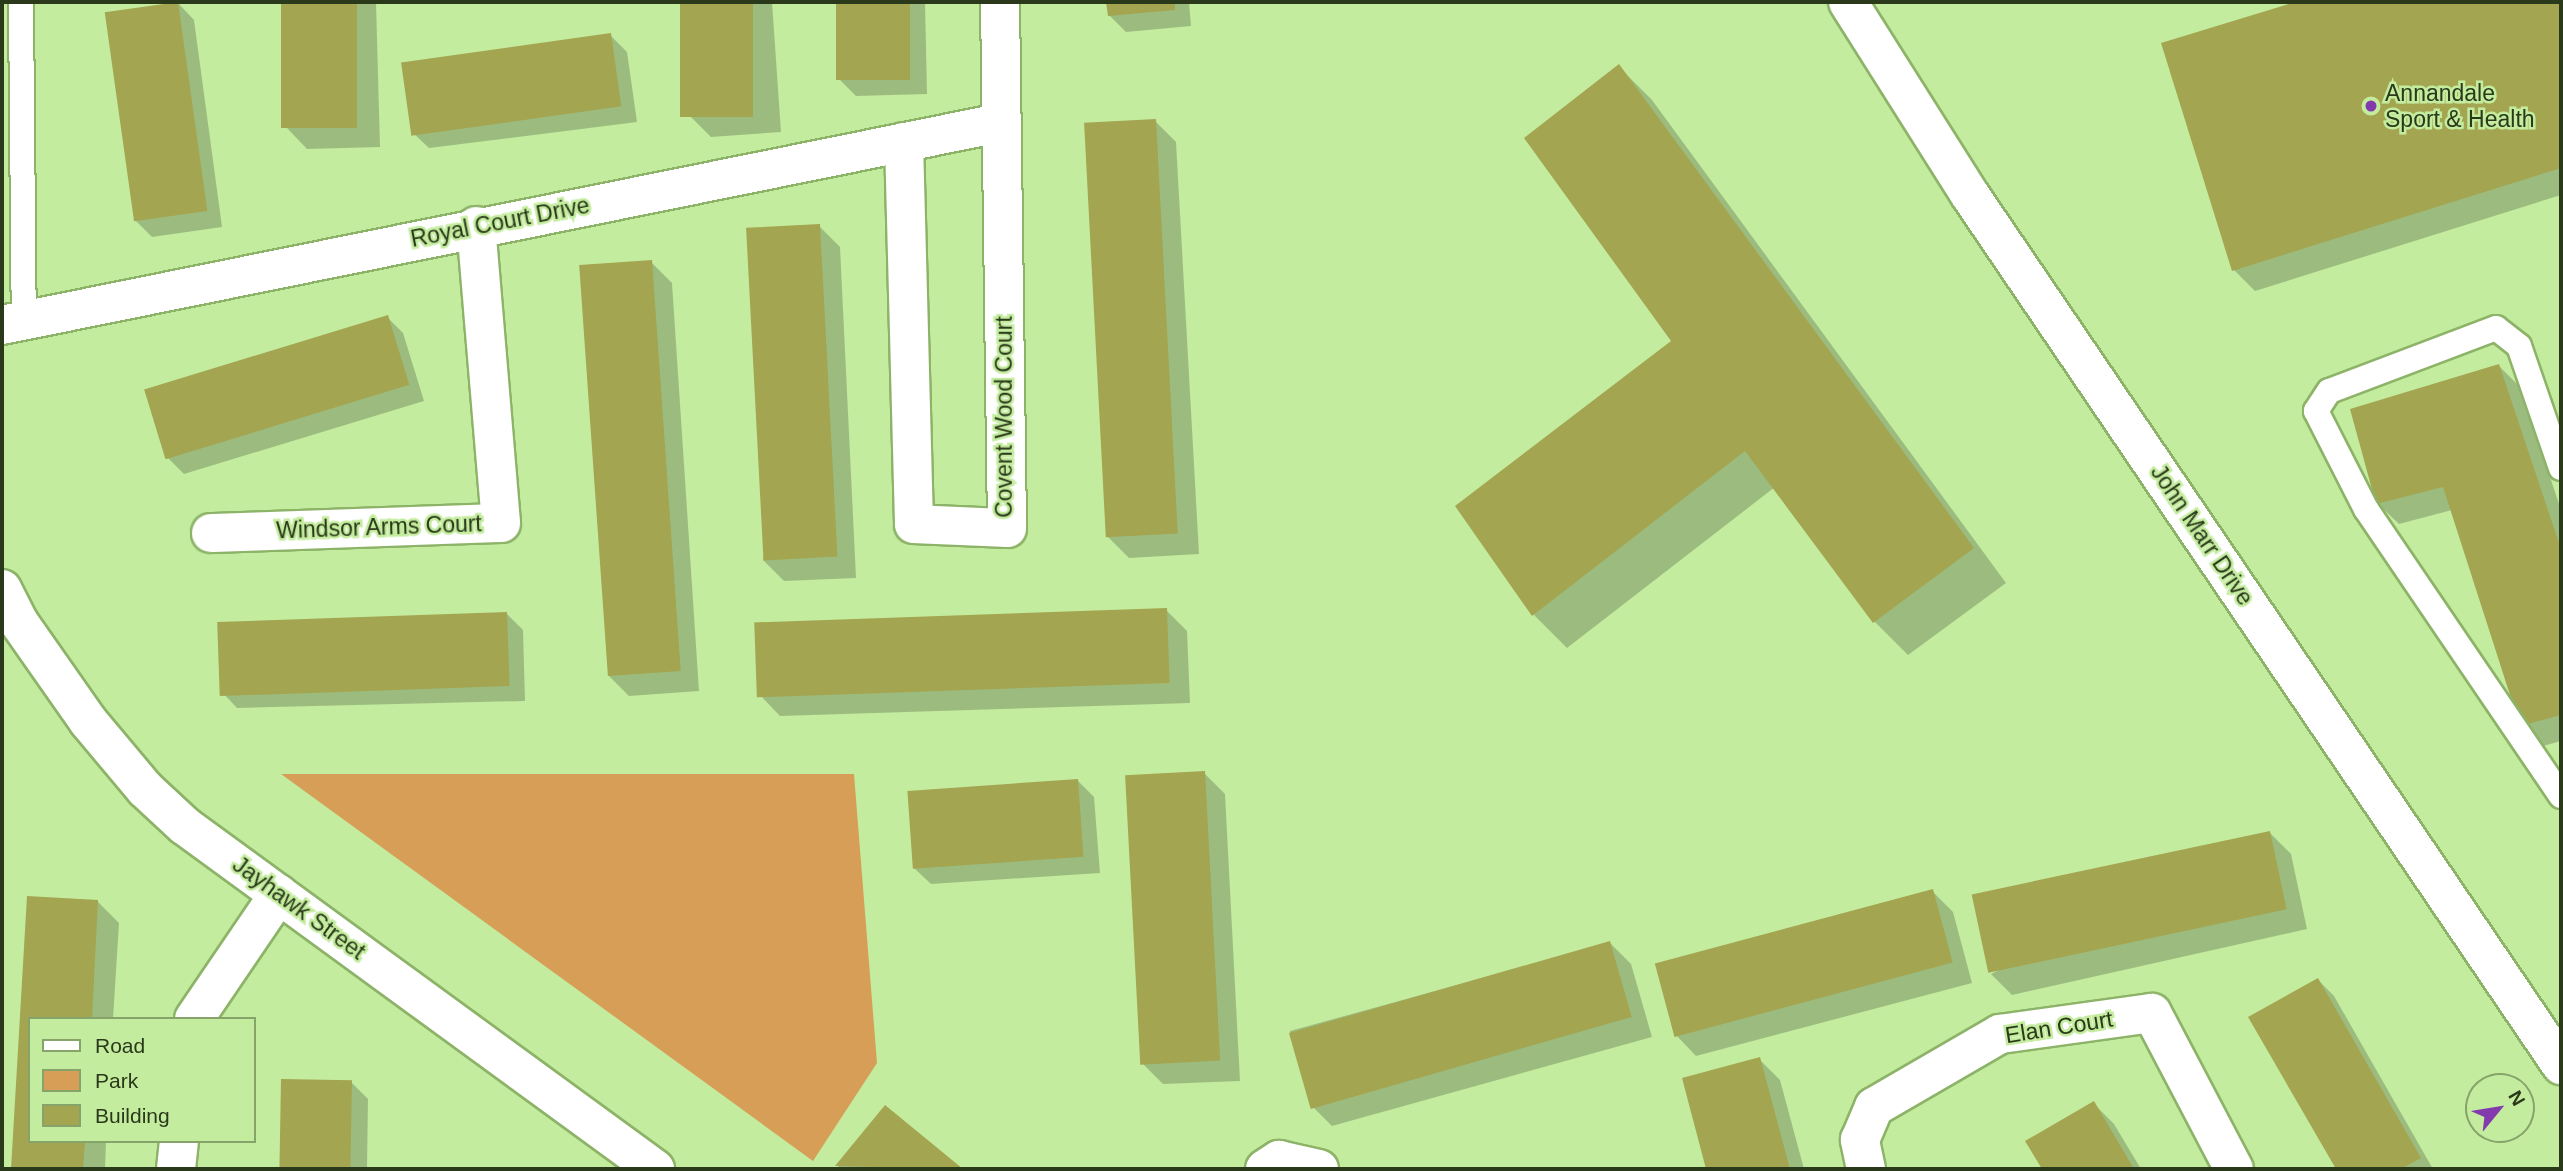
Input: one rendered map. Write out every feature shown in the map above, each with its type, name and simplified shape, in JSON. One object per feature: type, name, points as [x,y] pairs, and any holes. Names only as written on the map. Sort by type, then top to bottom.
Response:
[{"type":"street","name":"Covent Wood Court","points":[[904,142],[914,524],[1007,528],[999,123],[1000,2]]},
{"type":"street","name":"John Marr Drive","points":[[1848,2],[1970,195],[2561,1065]]},
{"type":"street","name":"Royal Court Drive","points":[[13,323],[476,226],[999,123]]},
{"type":"street","name":"Windsor Arms Court","points":[[211,533],[501,523],[476,226]]},
{"type":"street","name":"Jayhawk Street","points":[[2,589],[18,621],[88,721],[145,789],[185,826],[655,1169]]},
{"type":"street","points":[[195,1017],[279,894]]},
{"type":"street","name":"Elan Court","points":[[1866,1169],[1860,1140],[1874,1107],[2000,1034],[2152,1013],[2234,1169]]},
{"type":"street","points":[[176,1169],[179,1143]]},
{"type":"street","points":[[1265,1169],[1279,1160],[1319,1169]]},
{"type":"lane","points":[[13,323],[21,2]]},
{"type":"lane","points":[[2561,468],[2519,346],[2496,328],[2329,391],[2316,411],[2366,509],[2550,759],[2561,796]]},
{"type":"green space","points":[[281,774],[854,774],[877,1063],[813,1161]]},
{"type":"building","points":[[178,2],[207,211],[134,221],[105,12]]},
{"type":"building","points":[[281,2],[357,2],[357,128],[281,128]]},
{"type":"building","points":[[680,2],[753,2],[753,117],[680,117]]},
{"type":"building","points":[[836,2],[910,2],[910,80],[836,80]]},
{"type":"building","points":[[1106,2],[1175,2],[1175,10],[1108,16]]},
{"type":"building","name":"Annandale Sport & Health","points":[[2295,2],[2561,2],[2561,168],[2232,271],[2161,43]]},
{"type":"building","points":[[611,33],[621,106],[411,136],[401,63]]},
{"type":"building","points":[[1619,64],[1974,548],[1873,623],[1745,451],[1532,616],[1455,506],[1671,341],[1524,138]]},
{"type":"building","points":[[1156,119],[1178,533],[1106,537],[1084,123]]},
{"type":"building","points":[[820,224],[837,557],[764,560],[746,228]]},
{"type":"building","points":[[652,260],[681,671],[608,676],[579,265]]},
{"type":"building","points":[[388,315],[409,385],[165,459],[144,390]]},
{"type":"building","points":[[2499,364],[2561,549],[2561,715],[2520,726],[2443,487],[2376,504],[2350,409]]},
{"type":"building","points":[[1167,608],[1170,683],[757,697],[754,622]]},
{"type":"building","points":[[507,612],[510,686],[220,696],[217,622]]},
{"type":"building","points":[[1205,771],[1220,1061],[1140,1065],[1125,775]]},
{"type":"building","points":[[1078,779],[1083,857],[913,869],[907,791]]},
{"type":"building","points":[[2270,831],[2287,909],[1988,973],[1972,894]]},
{"type":"building","points":[[1933,889],[1953,962],[1674,1037],[1655,964]]},
{"type":"building","points":[[27,896],[98,900],[92,1017],[28,1017],[28,1143],[85,1143],[83,1169],[11,1169]]},
{"type":"building","points":[[1610,941],[1632,1017],[1311,1109],[1289,1033]]},
{"type":"building","points":[[2318,978],[2421,1158],[2401,1169],[2336,1169],[2248,1017]]},
{"type":"building","points":[[1760,1057],[1790,1169],[1706,1169],[1682,1078]]},
{"type":"building","points":[[281,1079],[352,1080],[350,1169],[279,1169]]},
{"type":"building","points":[[2094,1101],[2134,1169],[2042,1169],[2025,1141]]},
{"type":"building","points":[[885,1105],[963,1169],[835,1166]]},
{"type":"place","name":"Annandale Sport & Health","points":[[2371,106]]}]
